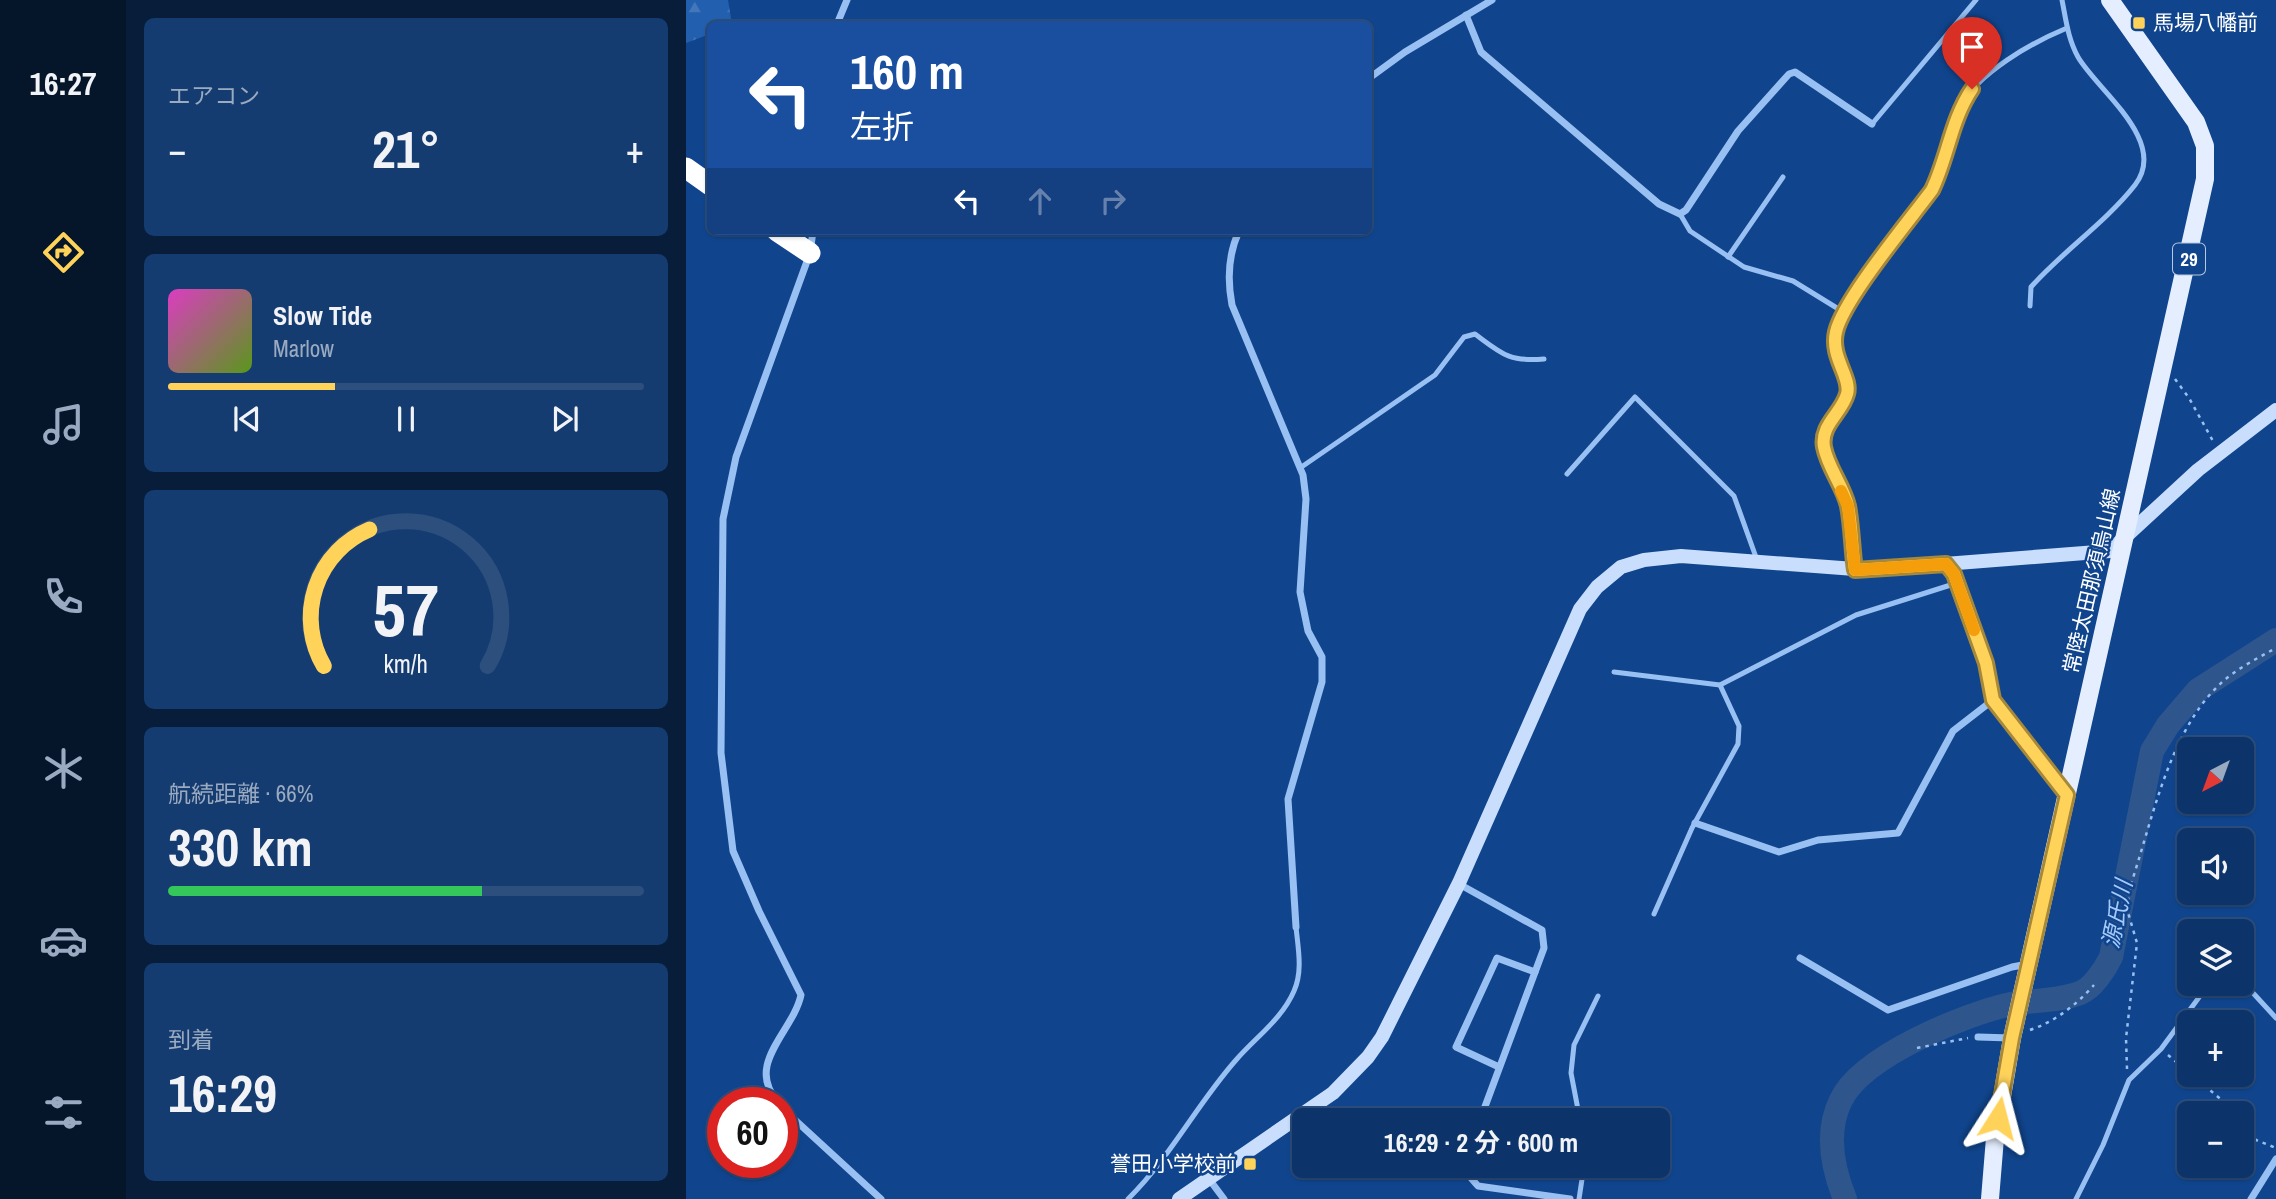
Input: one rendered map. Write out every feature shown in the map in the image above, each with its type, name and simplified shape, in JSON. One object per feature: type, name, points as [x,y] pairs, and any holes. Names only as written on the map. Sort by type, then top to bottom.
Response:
[{"type":"highway","points":[[686,168],[707,183]]},
{"type":"highway","points":[[783,235],[810,253]]},
{"type":"main road","name":"常陸太田那須烏山線","points":[[1990,1199],[1995,1138],[2014,1030],[2200,210],[2205,156],[2196,122],[2110,0]]},
{"type":"street","points":[[838,21],[847,0]]},
{"type":"street","points":[[1372,76],[1492,0]]},
{"type":"street","points":[[1466,15],[1481,52],[1659,204],[1680,214],[1686,210],[1738,131],[1789,74],[1795,72],[1872,124]]},
{"type":"street","points":[[768,1087],[764,1075],[766,1059],[798,1011],[801,995],[759,911],[733,850],[722,753],[723,519],[736,457],[810,253],[813,235]]},
{"type":"street","points":[[1238,235],[1231,253],[1228,281],[1232,305],[1300,468],[1306,499],[1300,551],[1300,592],[1308,631],[1322,657],[1322,682],[1288,799],[1296,927]]},
{"type":"street","points":[[1836,357],[1848,384],[1847,395],[1825,431],[1823,443],[1828,463],[1848,506],[1855,570]]},
{"type":"street","points":[[1179,1199],[1333,1093],[1367,1057],[1392,1017],[1459,883],[1580,609],[1597,587],[1621,566],[1644,560],[1681,556],[1855,570],[2110,551],[2198,470],[2276,410]]},
{"type":"street","points":[[1695,823],[1779,852],[1818,840],[1898,834],[1953,731],[1993,700]]},
{"type":"street","points":[[1459,883],[1542,930],[1544,948],[1484,1108]]},
{"type":"street","points":[[1499,1067],[1456,1047],[1497,958],[1535,972]]},
{"type":"street","points":[[1800,958],[1888,1010],[2012,967],[2028,969]]},
{"type":"street","points":[[1978,1037],[2014,1030]]},
{"type":"street","points":[[798,1123],[881,1199]]},
{"type":"street","points":[[2251,1199],[2276,1158]]},
{"type":"street","points":[[1209,1178],[1224,1199]]},
{"type":"street","points":[[1471,1178],[1478,1186],[1570,1199]]},
{"type":"lane","points":[[1872,124],[1976,0]]},
{"type":"lane","points":[[2030,306],[2031,287],[2111,211],[2136,184],[2143,169],[2144,158],[2128,116],[2079,59],[2067,28],[2062,0]]},
{"type":"lane","points":[[1836,357],[1836,332],[1845,313],[1932,190],[1940,174],[1958,109],[1972,89],[2030,43],[2067,28]]},
{"type":"lane","points":[[1728,257],[1783,177]]},
{"type":"lane","points":[[1680,214],[1690,231],[1744,267],[1793,281],[1845,313]]},
{"type":"lane","points":[[1300,468],[1435,375],[1464,337],[1475,334],[1506,357],[1520,361],[1544,359]]},
{"type":"lane","points":[[1567,474],[1635,397],[1734,496],[1758,563]]},
{"type":"lane","points":[[1946,564],[1957,583],[1986,663],[1993,700],[2067,795]]},
{"type":"lane","points":[[1614,672],[1720,685],[1856,615],[1957,583]]},
{"type":"lane","points":[[1654,914],[1695,823],[1738,744],[1739,726],[1720,685]]},
{"type":"lane","points":[[1129,1199],[1150,1178],[1236,1060],[1281,1013],[1295,989],[1300,964],[1296,927]]},
{"type":"lane","points":[[2254,994],[2276,1018]]},
{"type":"lane","points":[[1578,1108],[1571,1073],[1574,1045],[1598,996]]},
{"type":"lane","points":[[2076,1199],[2103,1145],[2129,1080],[2161,1049],[2200,996]]},
{"type":"lane","points":[[1579,1199],[1582,1178]]},
{"type":"path","points":[[2170,374],[2181,385],[2217,446]]},
{"type":"path","points":[[2129,1080],[2126,1038],[2136,970],[2137,943],[2127,909],[2130,887],[2172,760],[2188,723],[2205,699],[2220,684],[2276,648]]},
{"type":"path","points":[[2014,1030],[2022,1032],[2048,1023],[2079,1001],[2094,985]]},
{"type":"path","points":[[1917,1048],[1955,1039],[1978,1037]]},
{"type":"path","points":[[2161,1049],[2177,1063]]},
{"type":"path","points":[[2205,1087],[2222,1101]]},
{"type":"path","points":[[2254,1137],[2276,1149]]},
{"type":"green space","points":[[686,0],[728,0],[732,21],[707,21],[707,35],[686,43]]},
{"type":"waterway","name":"源氏川","points":[[1845,1199],[1832,1150],[1833,1124],[1841,1100],[1852,1084],[1870,1068],[1917,1039],[1968,1017],[2011,1004],[2072,996],[2085,991],[2098,978],[2111,957],[2152,751],[2168,725],[2198,690],[2276,640]]},
{"type":"slow traffic","points":[[1841,491],[1848,506],[1855,570],[1946,564],[1954,574],[1974,630]]},
{"type":"place","name":"馬場八幡前","points":[[2139,23]]},
{"type":"place","name":"誉田小学校前","points":[[1250,1164]]},
{"type":"route","points":[[1972,89],[1958,109],[1940,174],[1932,190],[1847,308],[1836,332],[1836,357],[1848,384],[1847,395],[1825,431],[1823,443],[1828,463],[1848,506],[1855,570],[1946,564],[1954,574],[1986,663],[1993,700],[2067,795],[2012,1038],[1998,1118]]}]
